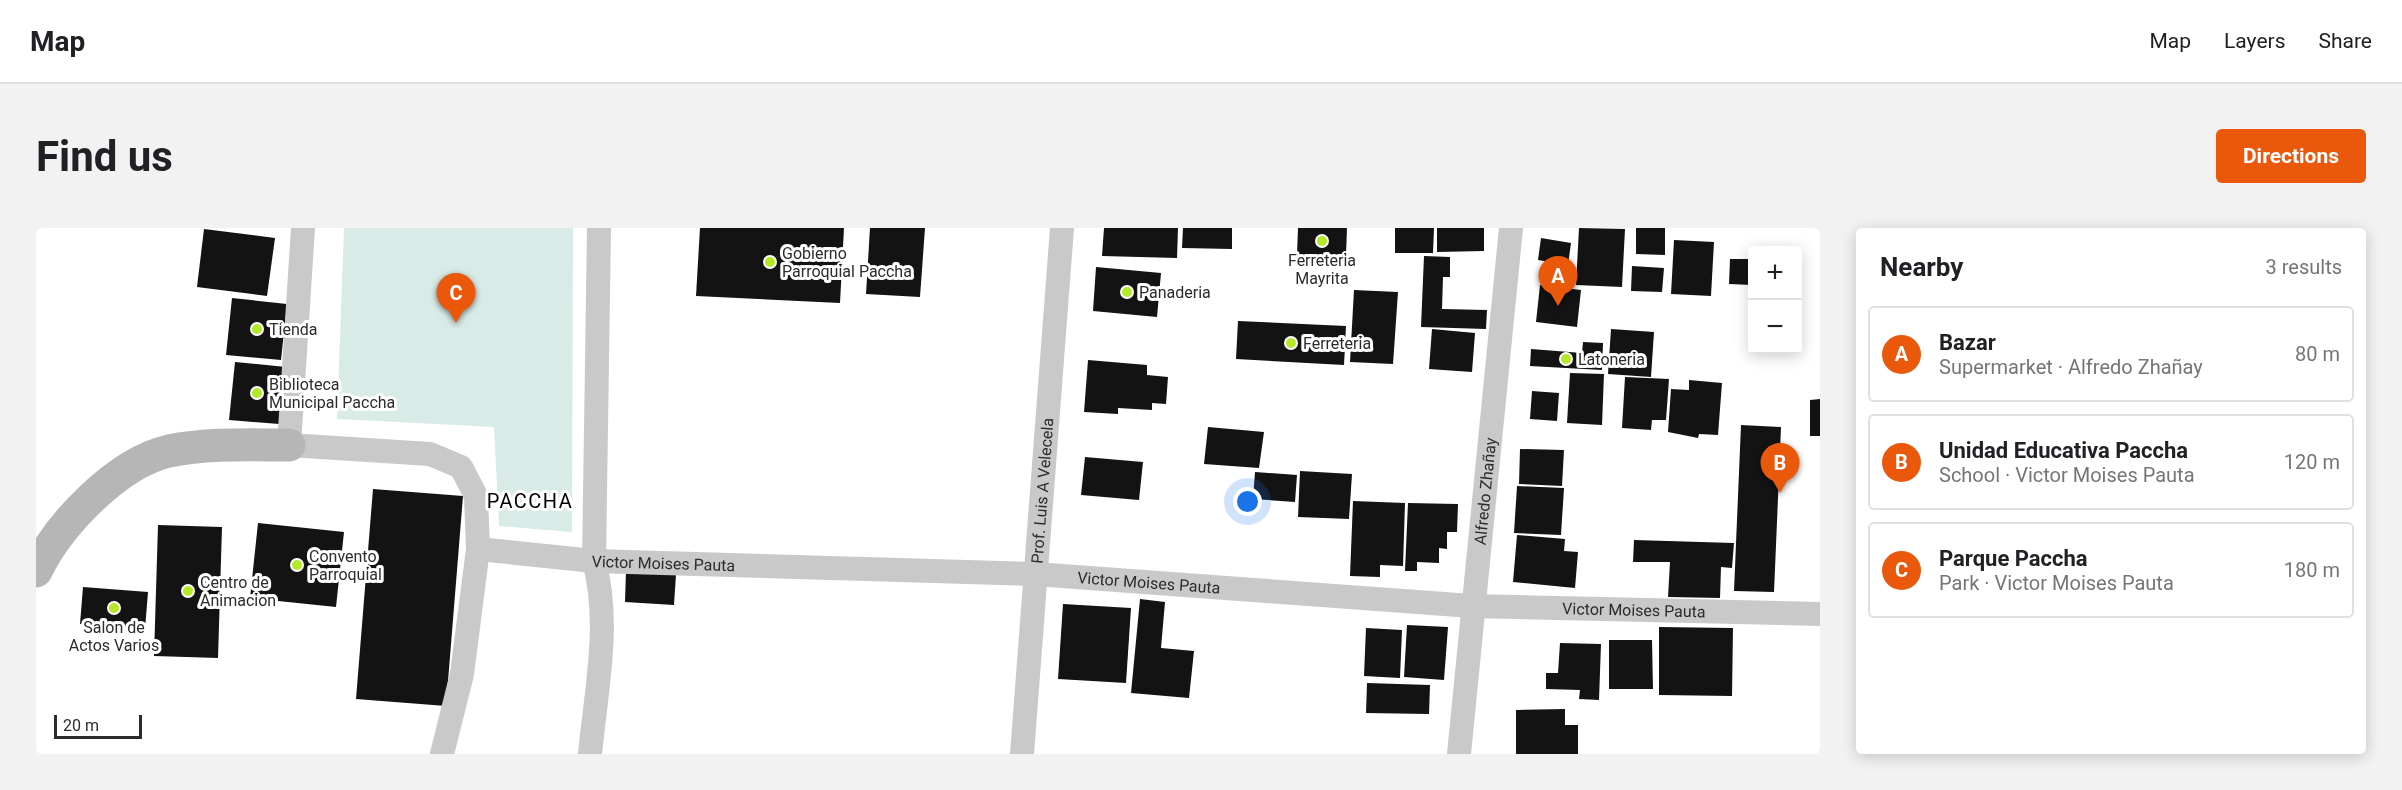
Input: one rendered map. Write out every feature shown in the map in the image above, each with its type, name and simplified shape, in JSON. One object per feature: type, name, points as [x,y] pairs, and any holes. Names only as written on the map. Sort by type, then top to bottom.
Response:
[{"type":"street","points":[[289,445],[303,228]]},
{"type":"street","points":[[590,754],[603,618],[600,582],[594,561],[599,228]]},
{"type":"street","name":"Prof. Luis A Velecela","points":[[1022,754],[1062,228]]},
{"type":"street","name":"Alfredo Zhañay","points":[[1459,754],[1511,228]]},
{"type":"street","points":[[36,571],[47,549],[85,502],[127,471],[167,452],[215,444],[289,445],[430,454],[461,467],[476,496],[478,549],[462,674],[442,754]]},
{"type":"street","name":"Victor Moises Pauta","points":[[478,549],[594,561],[1035,574],[1473,606],[1820,614]]},
{"type":"shaded area","points":[[344,228],[573,228],[572,532],[499,526],[494,427],[337,419]]},
{"type":"building","name":"Gobierno Parroquial Paccha","points":[[700,228],[844,228],[840,303],[696,296]]},
{"type":"building","points":[[870,228],[925,228],[920,297],[866,294]]},
{"type":"building","points":[[1104,228],[1178,228],[1177,258],[1102,256]]},
{"type":"building","points":[[1183,228],[1232,228],[1232,249],[1182,248]]},
{"type":"building","name":"Ferreteria Mayrita","points":[[1298,228],[1347,228],[1346,255],[1297,255]]},
{"type":"building","points":[[1395,228],[1434,228],[1433,253],[1395,253]]},
{"type":"building","points":[[1437,228],[1484,228],[1484,251],[1437,252]]},
{"type":"building","points":[[1579,228],[1625,229],[1622,287],[1576,285]]},
{"type":"building","points":[[1636,228],[1665,228],[1665,255],[1636,254]]},
{"type":"building","points":[[204,229],[275,238],[267,296],[197,287]]},
{"type":"building","points":[[1541,238],[1571,243],[1568,265],[1538,260]]},
{"type":"building","points":[[1674,240],[1714,242],[1711,296],[1671,294]]},
{"type":"building","points":[[1424,256],[1450,257],[1450,277],[1443,277],[1442,309],[1487,310],[1486,329],[1421,327]]},
{"type":"building","points":[[1730,259],[1748,259],[1748,285],[1729,284]]},
{"type":"building","points":[[1632,266],[1664,268],[1662,292],[1631,291]]},
{"type":"building","name":"Panaderia","points":[[1096,267],[1161,273],[1157,317],[1093,311]]},
{"type":"building","points":[[1540,285],[1581,290],[1577,327],[1536,322]]},
{"type":"building","points":[[1354,290],[1398,292],[1393,364],[1350,362]]},
{"type":"building","name":"Tienda","points":[[232,298],[287,304],[281,360],[226,355]]},
{"type":"building","name":"Ferreteria","points":[[1238,321],[1346,326],[1344,365],[1236,359]]},
{"type":"building","points":[[1432,329],[1475,333],[1472,372],[1429,369]]},
{"type":"building","points":[[1611,329],[1654,332],[1651,377],[1608,374]]},
{"type":"building","name":"Latoneria","points":[[1583,342],[1603,343],[1602,370],[1530,366],[1531,349],[1582,353]]},
{"type":"building","points":[[1088,360],[1147,365],[1147,375],[1168,377],[1166,404],[1152,403],[1152,410],[1118,408],[1118,414],[1084,412]]},
{"type":"building","name":"Biblioteca Municipal Paccha","points":[[235,362],[286,367],[279,424],[229,420]]},
{"type":"building","points":[[1570,373],[1604,374],[1602,425],[1567,423]]},
{"type":"building","points":[[1625,377],[1669,379],[1666,420],[1652,420],[1651,430],[1622,428]]},
{"type":"building","points":[[1689,380],[1722,383],[1718,435],[1699,434],[1698,438],[1668,432],[1671,389],[1689,390]]},
{"type":"building","points":[[1532,391],[1559,393],[1557,421],[1530,419]]},
{"type":"building","points":[[1820,399],[1820,436],[1810,436],[1810,400]]},
{"type":"building","points":[[1741,425],[1781,427],[1774,592],[1734,591]]},
{"type":"building","points":[[1208,427],[1264,432],[1259,468],[1204,464]]},
{"type":"building","points":[[1520,449],[1564,450],[1562,486],[1519,484]]},
{"type":"building","points":[[1085,457],[1143,462],[1139,500],[1081,495]]},
{"type":"building","points":[[1300,471],[1352,474],[1349,519],[1298,517]]},
{"type":"building","points":[[1255,472],[1297,475],[1295,502],[1253,499]]},
{"type":"building","points":[[1517,486],[1564,488],[1561,535],[1514,533]]},
{"type":"building","points":[[373,489],[463,496],[446,706],[356,699]]},
{"type":"building","points":[[1353,501],[1405,503],[1403,566],[1380,565],[1380,577],[1350,576]]},
{"type":"building","points":[[1408,503],[1458,504],[1457,532],[1447,532],[1447,549],[1439,548],[1439,563],[1417,562],[1417,571],[1405,571]]},
{"type":"building","name":"Convento Parroquial","points":[[258,523],[344,532],[336,607],[250,598]]},
{"type":"building","name":"Centro de Animacion","points":[[158,525],[222,527],[218,658],[154,656]]},
{"type":"building","points":[[1517,535],[1565,539],[1564,551],[1578,552],[1575,588],[1513,582]]},
{"type":"building","points":[[1634,540],[1734,543],[1732,568],[1721,567],[1720,598],[1668,597],[1670,562],[1633,562]]},
{"type":"building","points":[[626,571],[676,574],[674,605],[625,602]]},
{"type":"building","name":"Salon de Actos Varios","points":[[83,587],[148,592],[145,629],[80,624]]},
{"type":"building","points":[[1140,599],[1165,602],[1161,648],[1194,651],[1189,698],[1131,693]]},
{"type":"building","points":[[1063,604],[1131,608],[1126,683],[1058,679]]},
{"type":"building","points":[[1407,625],[1448,627],[1444,680],[1404,677]]},
{"type":"building","points":[[1659,627],[1733,628],[1732,696],[1659,695]]},
{"type":"building","points":[[1366,628],[1402,630],[1400,678],[1364,676]]},
{"type":"building","points":[[1609,640],[1652,640],[1653,689],[1609,689]]},
{"type":"building","points":[[1560,643],[1601,644],[1599,700],[1579,699],[1580,690],[1546,689],[1546,673],[1558,673]]},
{"type":"building","points":[[1367,683],[1430,685],[1429,714],[1366,713]]},
{"type":"building","points":[[1565,709],[1565,725],[1578,725],[1578,754],[1516,754],[1516,710]]},
{"type":"place","name":"Ferreteria Mayrita","points":[[1322,241]]},
{"type":"place","name":"Gobierno Parroquial Paccha","points":[[770,262]]},
{"type":"place","name":"Panaderia","points":[[1127,292]]},
{"type":"place","name":"Bazar","points":[[1558,306]]},
{"type":"place","name":"Parque Paccha","points":[[456,323]]},
{"type":"place","name":"Tienda","points":[[257,329]]},
{"type":"place","name":"Ferreteria","points":[[1291,343]]},
{"type":"place","name":"Latoneria","points":[[1566,359]]},
{"type":"place","name":"Biblioteca Municipal Paccha","points":[[257,393]]},
{"type":"place","name":"Unidad Educativa Paccha","points":[[1780,493]]},
{"type":"place","name":"Convento Parroquial","points":[[297,565]]},
{"type":"place","name":"Centro de Animacion","points":[[188,591]]},
{"type":"place","name":"Salon de Actos Varios","points":[[114,608]]},
{"type":"district","name":"PACCHA","points":[[530,501]]}]
